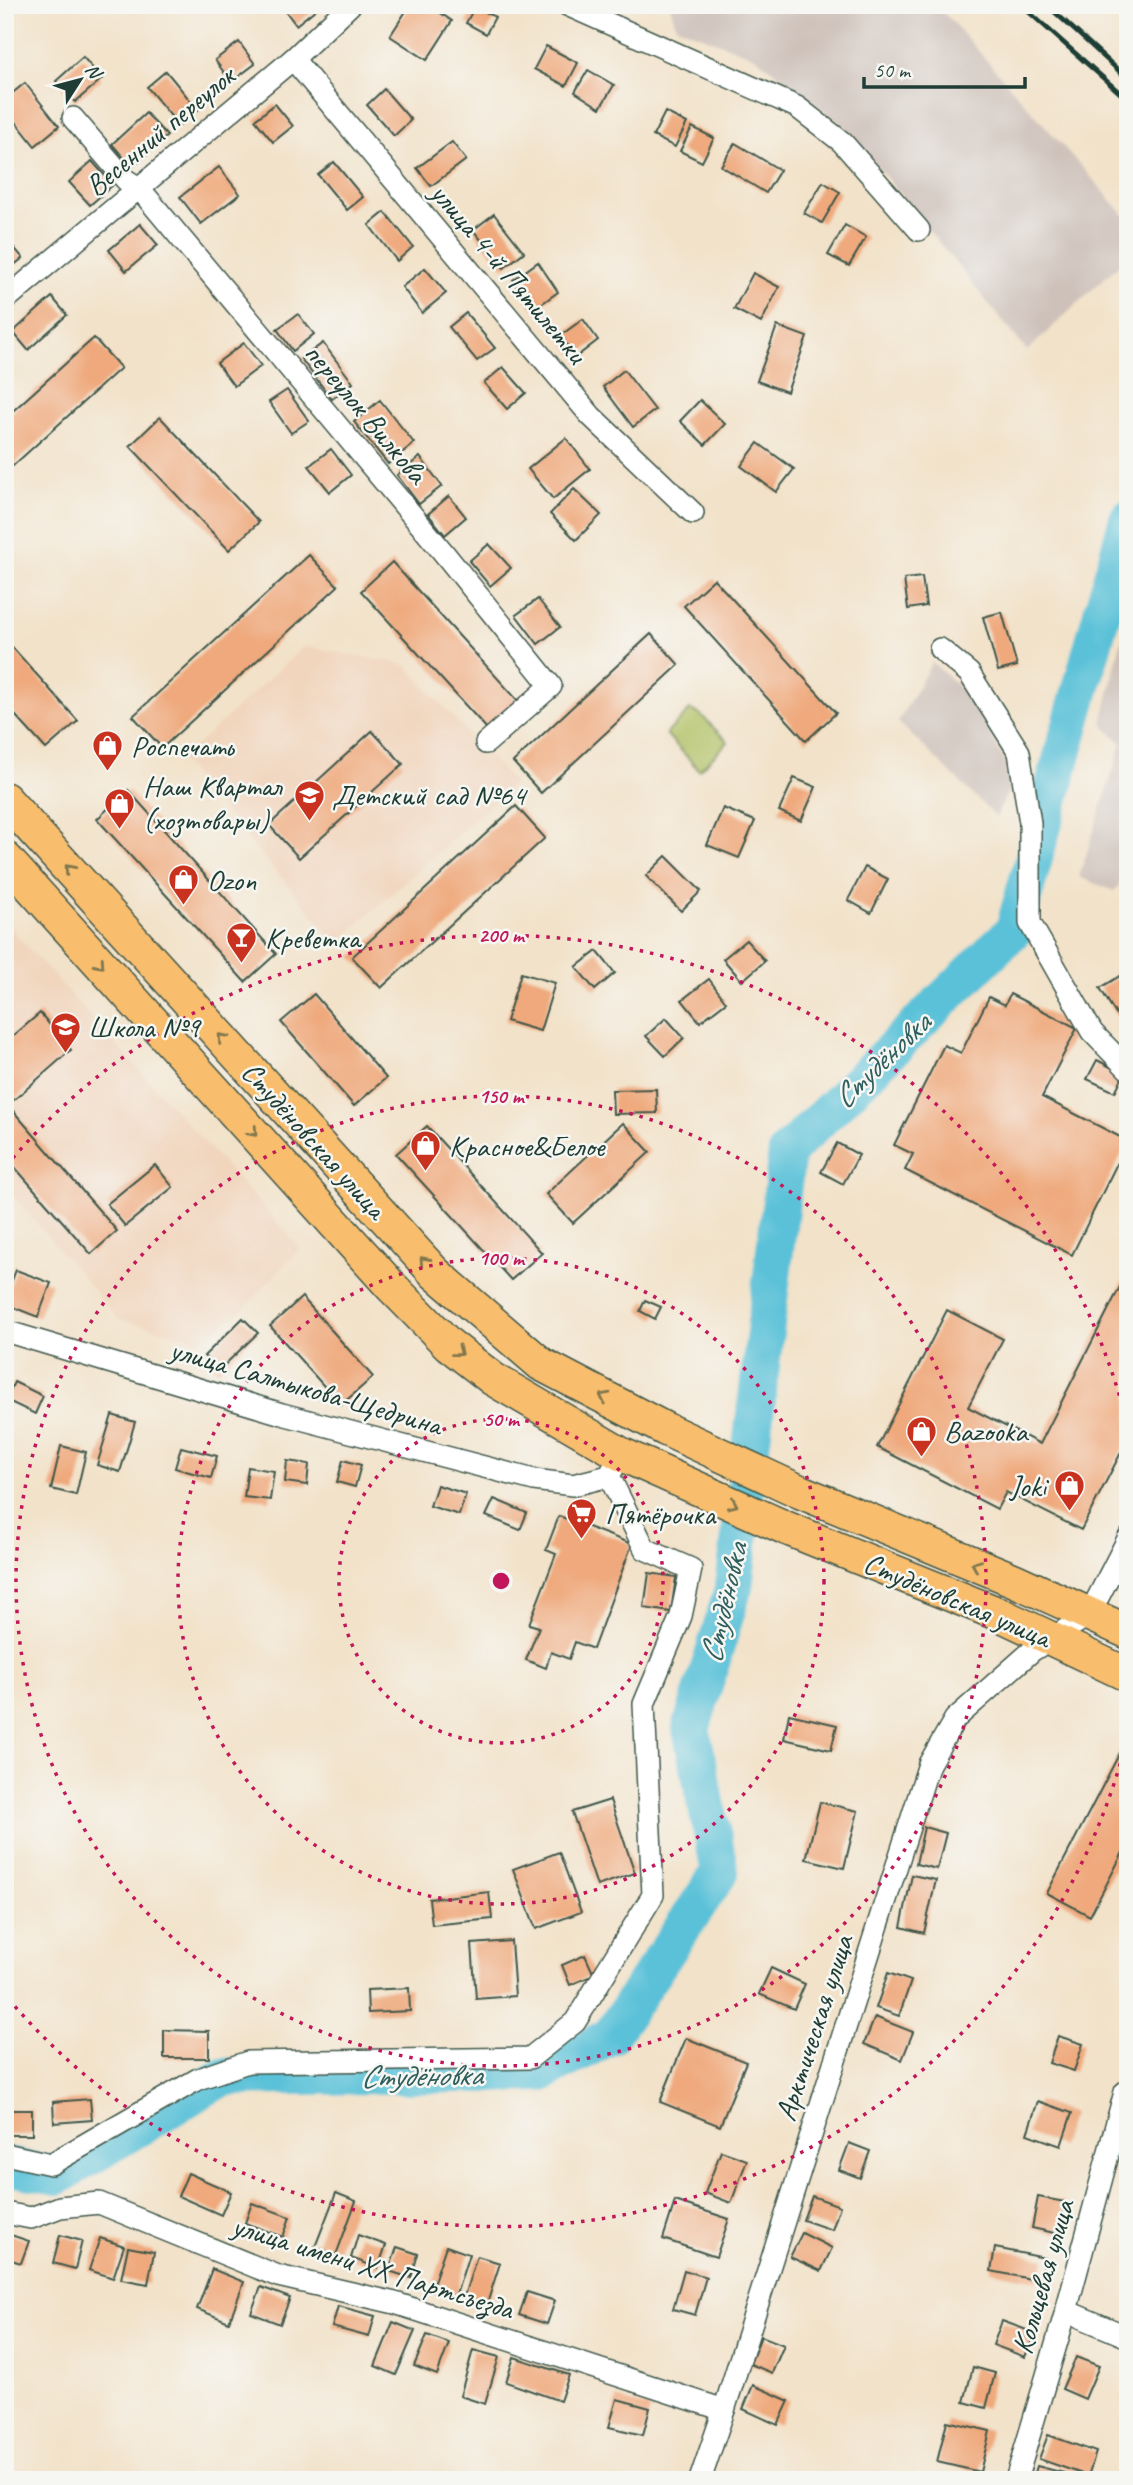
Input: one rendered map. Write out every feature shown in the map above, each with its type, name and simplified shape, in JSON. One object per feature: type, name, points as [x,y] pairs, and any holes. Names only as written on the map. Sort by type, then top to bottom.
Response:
[{"type":"main road","name":"Студёновская улица","points":[[5,799],[435,1273],[541,1364],[665,1429],[801,1492],[1014,1580],[1125,1631]]},
{"type":"main road","name":"Студёновская улица","points":[[5,859],[391,1286],[448,1344],[493,1379],[626,1465],[1001,1615],[1117,1670]]},
{"type":"main road","points":[[1001,1615],[1025,1611],[1029,1600],[1014,1580]]},
{"type":"main road","points":[[1117,1670],[1097,1641],[1100,1631],[1125,1631]]},
{"type":"street","name":"Весенний переулок","points":[[5,300],[293,59],[350,5]]},
{"type":"street","points":[[567,5],[797,107],[842,142],[919,230]]},
{"type":"street","name":"улица 4-й Пятилетки","points":[[293,59],[591,416],[693,513]]},
{"type":"street","name":"переулок Вилкова","points":[[73,118],[126,180],[139,188],[443,551],[551,686],[486,743]]},
{"type":"street","points":[[940,649],[969,673],[1018,752],[1030,823],[1030,923],[1092,1032],[1128,1069]]},
{"type":"street","name":"улица Салтыкова-Щедрина","points":[[5,1331],[282,1414],[534,1480],[573,1485],[626,1465]]},
{"type":"street","points":[[5,2154],[51,2164],[198,2079],[248,2062],[530,2058],[575,2022],[653,1895],[644,1703],[681,1616],[691,1569],[645,1549],[626,1465]]},
{"type":"street","points":[[1089,1615],[1128,1539]]},
{"type":"street","name":"Арктическая улица","points":[[700,2480],[929,1764],[955,1719],[1033,1650],[1089,1615]]},
{"type":"street","name":"Кольцевая улица","points":[[1016,2480],[1066,2311],[1125,2092],[1128,2093]]},
{"type":"street","name":"улица имени ХХ Партсъезда","points":[[5,2213],[31,2218],[60,2207],[99,2203],[278,2276],[395,2303],[724,2410]]},
{"type":"street","points":[[1066,2311],[1128,2337]]},
{"type":"shaded area","points":[[670,5],[932,5],[949,18],[1128,219],[1128,256],[1027,351],[845,127],[756,57],[676,26]]},
{"type":"shaded area","points":[[1128,627],[1128,875],[1114,891],[1079,877],[1122,743],[1102,724],[1120,645]]},
{"type":"shaded area","points":[[304,646],[406,665],[514,784],[337,943],[180,760]]},
{"type":"shaded area","points":[[932,662],[970,697],[1014,778],[996,817],[898,722]]},
{"type":"shaded area","name":"Школа №9","points":[[5,922],[300,1248],[244,1309],[201,1340],[118,1319],[5,1186]]},
{"type":"green space","points":[[690,710],[700,714],[728,742],[699,770],[666,734]]},
{"type":"building","points":[[281,5],[321,5],[296,25]]},
{"type":"building","points":[[410,5],[429,5],[452,21],[427,60],[390,36]]},
{"type":"building","points":[[475,6],[495,17],[486,34],[466,23]]},
{"type":"building","points":[[239,42],[255,64],[231,82],[215,60]]},
{"type":"building","points":[[546,46],[578,63],[566,86],[534,69]]},
{"type":"building","points":[[83,57],[102,79],[75,102],[56,81]]},
{"type":"building","points":[[588,70],[614,85],[600,108],[575,92]]},
{"type":"building","points":[[166,71],[198,110],[179,126],[147,87]]},
{"type":"building","points":[[25,83],[59,126],[35,146],[5,108],[5,99]]},
{"type":"building","points":[[384,89],[411,120],[394,136],[367,105]]},
{"type":"building","points":[[275,104],[293,126],[273,142],[255,120]]},
{"type":"building","points":[[665,112],[687,123],[675,147],[653,136]]},
{"type":"building","points":[[146,113],[167,136],[132,167],[112,144]]},
{"type":"building","points":[[692,127],[714,138],[702,162],[680,151]]},
{"type":"building","points":[[452,142],[466,160],[431,186],[417,168]]},
{"type":"building","points":[[735,143],[780,170],[766,193],[721,166]]},
{"type":"building","points":[[92,161],[113,185],[90,205],[69,182]]},
{"type":"building","points":[[334,162],[363,197],[347,210],[318,175]]},
{"type":"building","points":[[219,167],[240,194],[201,224],[180,197]]},
{"type":"building","points":[[823,182],[840,192],[822,223],[804,213]]},
{"type":"building","points":[[385,212],[413,247],[397,261],[369,225]]},
{"type":"building","points":[[494,214],[524,252],[504,268],[473,230]]},
{"type":"building","points":[[140,224],[158,245],[126,271],[109,250]]},
{"type":"building","points":[[845,225],[866,237],[849,266],[828,255]]},
{"type":"building","points":[[5,237],[23,258],[5,272]]},
{"type":"building","points":[[538,262],[558,292],[534,309],[513,280]]},
{"type":"building","points":[[425,268],[446,293],[422,313],[402,287]]},
{"type":"building","points":[[753,273],[779,287],[761,323],[734,309]]},
{"type":"building","points":[[52,297],[67,315],[28,350],[13,332]]},
{"type":"building","points":[[466,313],[495,348],[477,361],[449,327]]},
{"type":"building","points":[[298,314],[314,334],[293,351],[277,329]]},
{"type":"building","points":[[583,319],[598,340],[576,357],[560,336]]},
{"type":"building","points":[[777,326],[807,337],[787,392],[757,381]]},
{"type":"building","points":[[94,338],[121,368],[5,473],[5,418]]},
{"type":"building","points":[[244,343],[261,366],[234,386],[217,363]]},
{"type":"building","points":[[323,343],[353,383],[332,399],[301,359]]},
{"type":"building","points":[[503,367],[526,393],[507,409],[484,383]]},
{"type":"building","points":[[624,370],[655,410],[633,427],[603,387]]},
{"type":"building","points":[[287,390],[309,421],[291,433],[269,402]]},
{"type":"building","points":[[380,400],[414,443],[388,464],[354,422]]},
{"type":"building","points":[[700,400],[725,424],[705,445],[680,421]]},
{"type":"building","points":[[160,417],[259,522],[229,550],[130,446]]},
{"type":"building","points":[[566,438],[590,469],[553,499],[528,469]]},
{"type":"building","points":[[758,443],[794,469],[776,492],[741,466]]},
{"type":"building","points":[[331,449],[351,475],[330,492],[309,466]]},
{"type":"building","points":[[420,457],[442,486],[419,504],[397,475]]},
{"type":"building","points":[[574,489],[601,515],[576,540],[550,514]]},
{"type":"building","points":[[449,496],[466,517],[445,535],[428,514]]},
{"type":"building","points":[[489,544],[511,568],[490,586],[469,561]]},
{"type":"building","points":[[309,555],[338,586],[162,748],[133,716]]},
{"type":"building","points":[[392,562],[520,703],[489,731],[361,591]]},
{"type":"building","points":[[922,577],[926,606],[908,609],[904,579]]},
{"type":"building","points":[[714,579],[836,713],[806,741],[684,606]]},
{"type":"building","points":[[538,599],[560,627],[538,644],[516,615]]},
{"type":"building","points":[[1002,612],[1017,666],[998,671],[983,617]]},
{"type":"building","points":[[651,634],[679,665],[541,793],[513,762]]},
{"type":"building","points":[[5,639],[78,721],[46,749],[5,704]]},
{"type":"building","points":[[372,731],[403,764],[299,858],[269,825]]},
{"type":"building","points":[[794,778],[816,787],[801,821],[779,811]]},
{"type":"building","points":[[128,790],[276,954],[245,982],[97,819]]},
{"type":"building","points":[[516,806],[545,838],[381,988],[352,957]]},
{"type":"building","points":[[723,808],[755,821],[739,858],[707,845]]},
{"type":"building","points":[[666,856],[701,891],[681,911],[646,876]]},
{"type":"building","points":[[865,867],[888,879],[871,913],[848,900]]},
{"type":"building","points":[[746,940],[765,961],[742,981],[723,959]]},
{"type":"building","points":[[597,951],[615,973],[595,990],[576,967]]},
{"type":"building","points":[[521,973],[555,983],[540,1031],[506,1021]]},
{"type":"building","points":[[1125,973],[1128,978],[1128,1009],[1117,1016],[1100,988]]},
{"type":"building","points":[[709,979],[726,1002],[700,1022],[682,1000]]},
{"type":"building","points":[[314,994],[386,1078],[354,1106],[281,1022]]},
{"type":"building","points":[[1010,994],[1077,1028],[1042,1097],[1128,1141],[1072,1255],[905,1170],[913,1154],[894,1145],[944,1045],[961,1053],[989,997],[1005,1005]]},
{"type":"building","points":[[40,1013],[71,1050],[8,1105],[117,1231],[91,1254],[5,1156],[5,1043]]},
{"type":"building","points":[[666,1018],[684,1038],[665,1056],[646,1036]]},
{"type":"building","points":[[1097,1060],[1124,1074],[1115,1092],[1087,1079]]},
{"type":"building","points":[[656,1089],[657,1113],[613,1114],[612,1090]]},
{"type":"building","points":[[623,1123],[650,1152],[573,1223],[546,1194]]},
{"type":"building","points":[[427,1126],[542,1253],[511,1280],[396,1154]]},
{"type":"building","points":[[837,1143],[859,1155],[843,1184],[821,1172]]},
{"type":"building","points":[[155,1165],[173,1187],[125,1226],[107,1204]]},
{"type":"building","points":[[16,1270],[51,1283],[38,1317],[5,1304]]},
{"type":"building","points":[[1128,1271],[1128,1439],[1081,1530],[1006,1492],[997,1509],[877,1447],[947,1310],[1003,1339],[968,1407],[1040,1444]]},
{"type":"building","points":[[302,1297],[373,1377],[341,1405],[270,1326]]},
{"type":"building","points":[[645,1300],[661,1307],[655,1319],[640,1311]]},
{"type":"building","points":[[243,1318],[258,1333],[218,1371],[204,1356]]},
{"type":"building","points":[[14,1382],[43,1396],[35,1414],[6,1400]]},
{"type":"building","points":[[112,1415],[135,1422],[120,1472],[97,1465]]},
{"type":"building","points":[[61,1446],[86,1452],[76,1495],[51,1489]]},
{"type":"building","points":[[181,1447],[217,1456],[211,1478],[175,1468]]},
{"type":"building","points":[[343,1460],[361,1465],[355,1487],[337,1482]]},
{"type":"building","points":[[287,1461],[309,1464],[307,1485],[285,1482]]},
{"type":"building","points":[[248,1467],[274,1471],[270,1500],[244,1497]]},
{"type":"building","points":[[437,1485],[466,1494],[459,1515],[430,1506]]},
{"type":"building","points":[[494,1499],[527,1513],[520,1530],[486,1516]]},
{"type":"building","points":[[559,1516],[632,1544],[593,1649],[575,1642],[569,1659],[551,1652],[546,1668],[526,1660],[539,1627],[529,1624],[556,1554],[546,1550]]},
{"type":"building","points":[[649,1573],[676,1577],[671,1612],[644,1608]]},
{"type":"building","points":[[789,1714],[837,1725],[831,1750],[784,1739]]},
{"type":"building","points":[[1128,1737],[1128,1843],[1090,1916],[1047,1893]]},
{"type":"building","points":[[610,1800],[635,1873],[597,1886],[572,1812]]},
{"type":"building","points":[[820,1802],[858,1811],[844,1868],[806,1859]]},
{"type":"building","points":[[924,1827],[946,1833],[937,1869],[916,1864]]},
{"type":"building","points":[[559,1852],[581,1912],[536,1929],[513,1869]]},
{"type":"building","points":[[912,1875],[936,1880],[924,1933],[901,1927]]},
{"type":"building","points":[[489,1892],[492,1919],[432,1925],[429,1899]]},
{"type":"building","points":[[511,1941],[515,1996],[476,1999],[472,1944]]},
{"type":"building","points":[[585,1955],[594,1975],[570,1985],[562,1965]]},
{"type":"building","points":[[771,1968],[805,1984],[794,2009],[759,1994]]},
{"type":"building","points":[[888,1973],[911,1981],[899,2016],[876,2008]]},
{"type":"building","points":[[409,1988],[410,2011],[368,2013],[367,1990]]},
{"type":"building","points":[[875,2017],[913,2032],[902,2060],[864,2044]]},
{"type":"building","points":[[164,2030],[209,2031],[209,2058],[164,2058]]},
{"type":"building","points":[[1058,2036],[1083,2044],[1074,2071],[1049,2063]]},
{"type":"building","points":[[686,2038],[746,2062],[720,2126],[660,2102]]},
{"type":"building","points":[[90,2099],[92,2120],[54,2123],[53,2102]]},
{"type":"building","points":[[1038,2101],[1072,2113],[1061,2146],[1027,2134]]},
{"type":"building","points":[[5,2110],[32,2110],[32,2135],[5,2135]]},
{"type":"building","points":[[849,2143],[870,2151],[860,2178],[839,2170]]},
{"type":"building","points":[[721,2151],[747,2160],[731,2203],[705,2193]]},
{"type":"building","points":[[188,2173],[231,2192],[221,2215],[178,2196]]},
{"type":"building","points":[[336,2193],[356,2201],[336,2255],[315,2247]]},
{"type":"building","points":[[812,2196],[840,2206],[832,2230],[803,2220]]},
{"type":"building","points":[[1038,2197],[1065,2202],[1059,2234],[1032,2228]]},
{"type":"building","points":[[675,2201],[729,2219],[716,2257],[663,2239]]},
{"type":"building","points":[[252,2203],[290,2217],[283,2237],[245,2223]]},
{"type":"building","points":[[5,2233],[29,2241],[21,2263],[5,2258]]},
{"type":"building","points":[[802,2233],[832,2248],[821,2271],[790,2257]]},
{"type":"building","points":[[60,2235],[82,2241],[75,2269],[53,2263]]},
{"type":"building","points":[[358,2235],[386,2245],[378,2268],[351,2258]]},
{"type":"building","points":[[100,2238],[124,2246],[113,2278],[89,2270]]},
{"type":"building","points":[[446,2246],[469,2254],[455,2298],[431,2290]]},
{"type":"building","points":[[128,2247],[154,2252],[148,2284],[121,2279]]},
{"type":"building","points":[[397,2247],[418,2254],[411,2278],[389,2271]]},
{"type":"building","points":[[995,2248],[1045,2258],[1041,2281],[991,2271]]},
{"type":"building","points":[[477,2256],[500,2263],[486,2307],[463,2299]]},
{"type":"building","points":[[212,2269],[244,2282],[229,2322],[197,2309]]},
{"type":"building","points":[[684,2270],[706,2277],[695,2315],[673,2309]]},
{"type":"building","points":[[261,2287],[290,2298],[280,2324],[251,2313]]},
{"type":"building","points":[[527,2292],[555,2301],[547,2324],[519,2315]]},
{"type":"building","points":[[338,2306],[375,2316],[369,2337],[332,2327]]},
{"type":"building","points":[[1002,2321],[1035,2333],[1025,2357],[993,2345]]},
{"type":"building","points":[[393,2322],[415,2331],[396,2375],[375,2366]]},
{"type":"building","points":[[427,2335],[449,2343],[437,2375],[414,2366]]},
{"type":"building","points":[[761,2336],[784,2345],[772,2373],[750,2364]]},
{"type":"building","points":[[473,2350],[499,2357],[485,2404],[460,2396]]},
{"type":"building","points":[[514,2357],[569,2375],[560,2401],[506,2382]]},
{"type":"building","points":[[1076,2357],[1099,2366],[1085,2399],[1062,2389]]},
{"type":"building","points":[[973,2367],[995,2373],[986,2408],[964,2402]]},
{"type":"building","points":[[753,2385],[789,2401],[778,2425],[743,2409]]},
{"type":"building","points":[[617,2399],[650,2408],[643,2435],[609,2427]]},
{"type":"building","points":[[947,2421],[990,2431],[980,2472],[937,2462]]},
{"type":"building","points":[[1048,2435],[1096,2452],[1088,2476],[1039,2459]]},
{"type":"building","points":[[1037,2466],[1064,2473],[1062,2480],[1033,2480]]},
{"type":"waterway","name":"Студёновка","points":[[5,2166],[58,2176],[223,2077],[542,2073],[610,2036],[720,1872],[691,1729],[734,1586],[787,1152],[1014,930],[1128,519]]},
{"type":"railway","points":[[1021,5],[1128,100]]},
{"type":"railway","points":[[1047,5],[1128,79]]},
{"type":"place","name":"Роспечать","points":[[108,773]]},
{"type":"place","name":"Детский сад №64","points":[[309,822]]},
{"type":"place","name":"Наш Квартал (хозтовары)","points":[[120,830]]},
{"type":"place","name":"Ozon","points":[[184,907]]},
{"type":"place","name":"Креветка","points":[[242,965]]},
{"type":"place","name":"Школа №9","points":[[65,1054]]},
{"type":"place","name":"Красное&Белое","points":[[426,1173]]},
{"type":"place","name":"Bazooka","points":[[921,1458]]},
{"type":"place","name":"Joki","points":[[1069,1513]]},
{"type":"place","name":"Пятёрочка","points":[[582,1541]]}]
